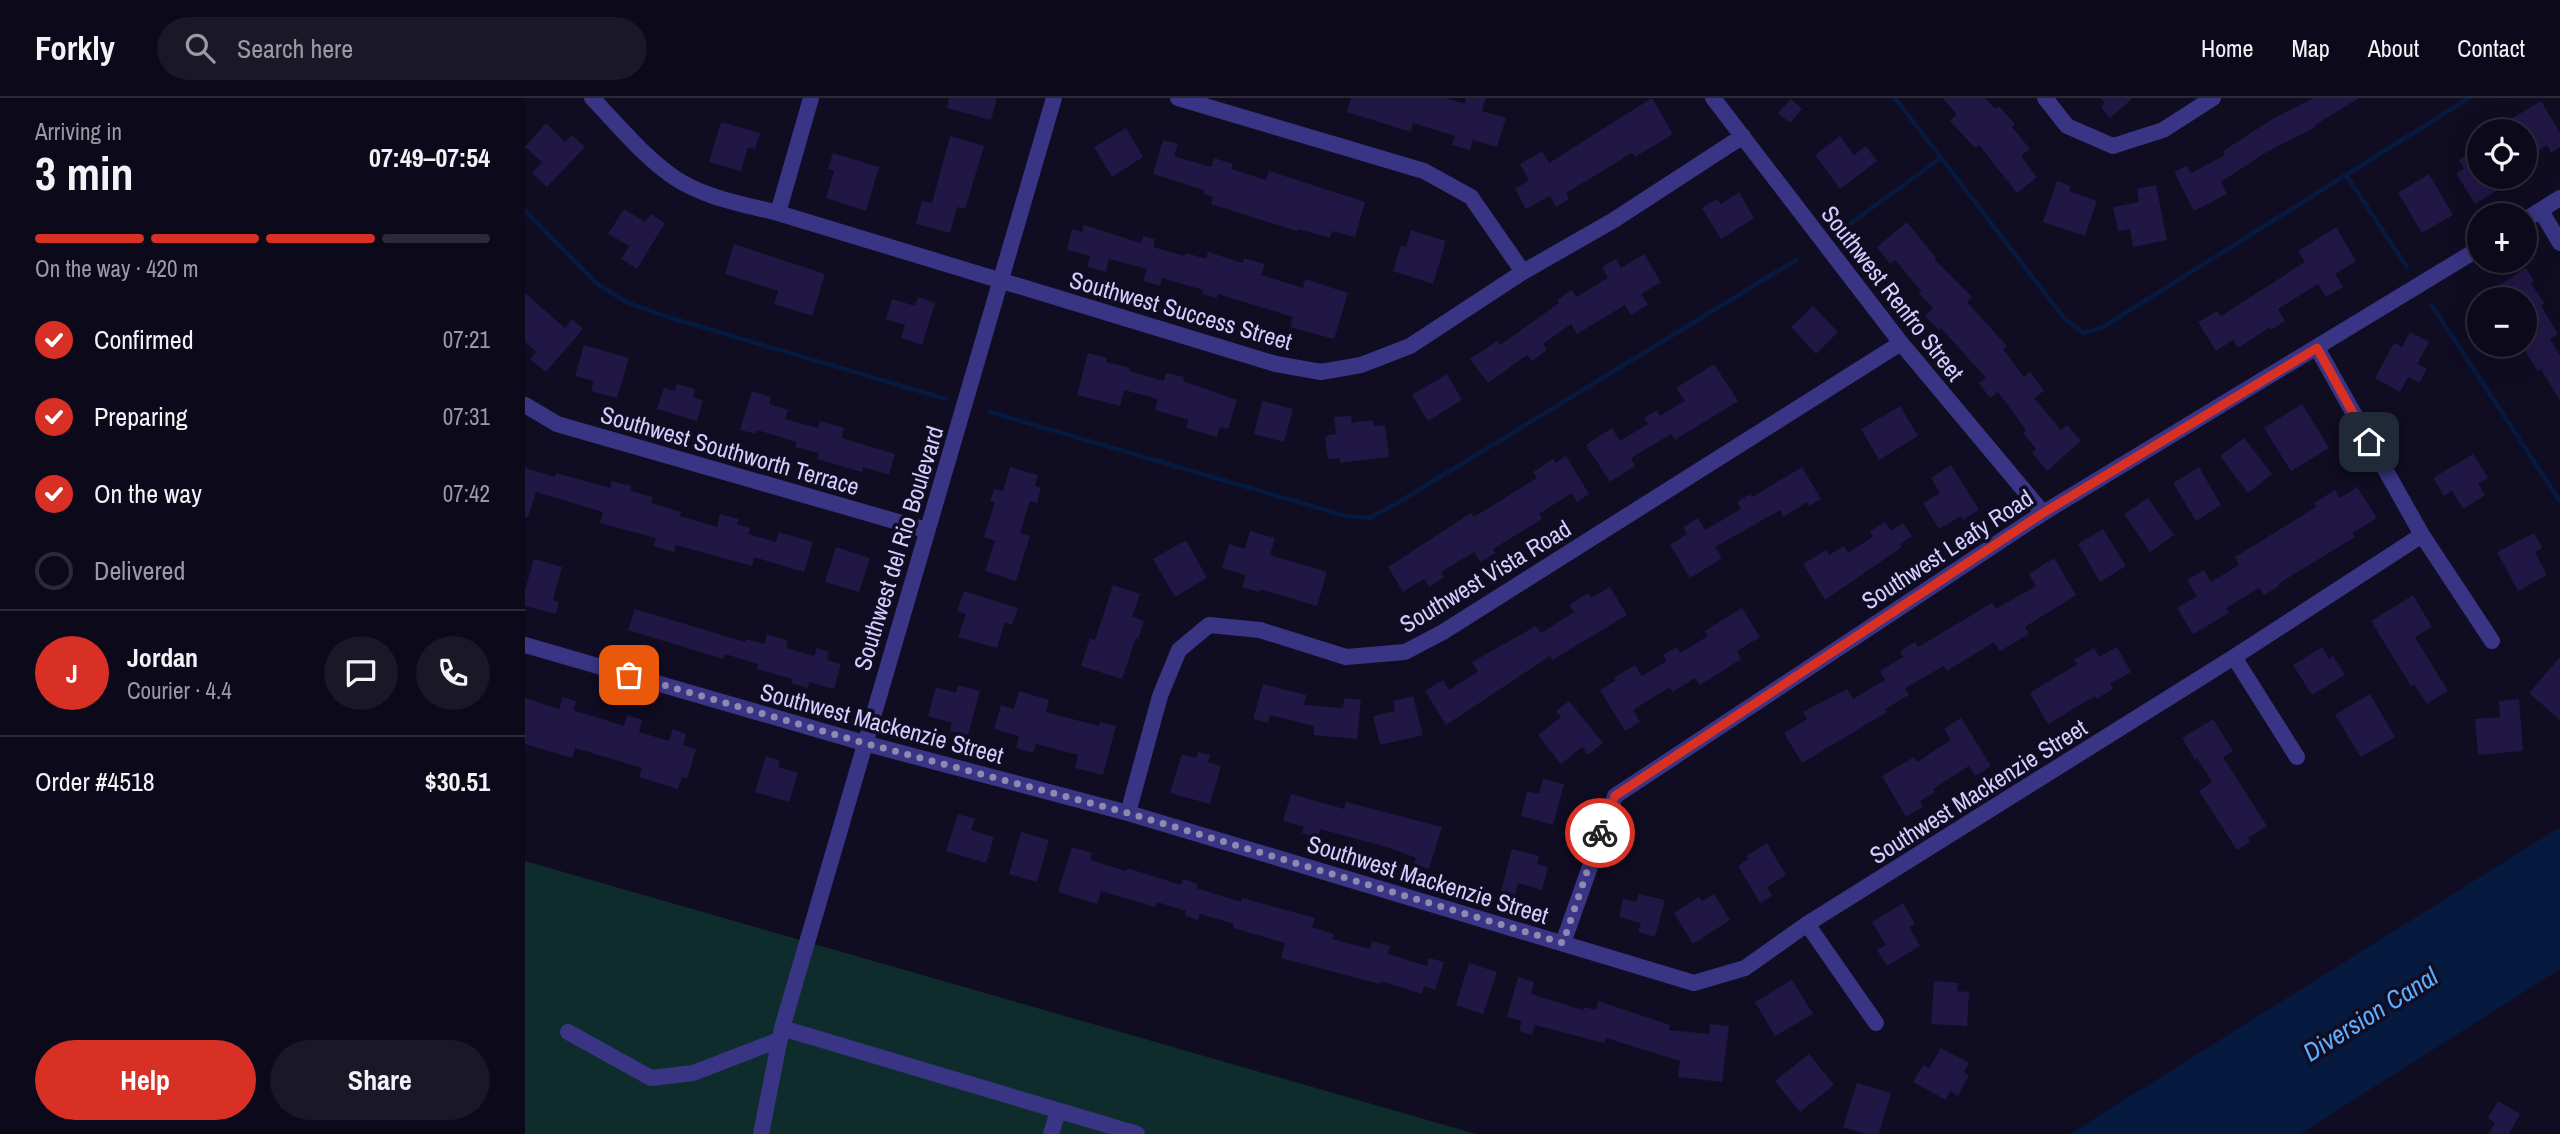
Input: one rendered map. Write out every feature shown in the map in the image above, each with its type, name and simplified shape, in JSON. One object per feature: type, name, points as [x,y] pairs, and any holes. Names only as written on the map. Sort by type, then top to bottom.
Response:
[{"type":"street","name":"Southwest Success Street","points":[[592,98],[653,160],[675,178],[708,194],[1276,364],[1321,372],[1361,365],[1411,346],[1523,272],[1614,220],[1744,136]]},
{"type":"street","points":[[778,213],[811,98]]},
{"type":"street","name":"Southwest del Rio Boulevard","points":[[761,1134],[780,1034],[1054,98]]},
{"type":"street","points":[[1178,98],[1424,171],[1471,197],[1523,272]]},
{"type":"street","name":"Southwest Renfro Street","points":[[1713,98],[1901,343],[2043,513]]},
{"type":"street","points":[[2045,98],[2067,126],[2113,146],[2163,130],[2213,98]]},
{"type":"street","points":[[2537,213],[2560,198]]},
{"type":"street","points":[[2541,211],[2560,243]]},
{"type":"street","name":"Southwest Leafy Road","points":[[1563,943],[1615,796],[2043,513],[2467,256]]},
{"type":"street","name":"Southwest Vista Road","points":[[1128,813],[1160,696],[1179,650],[1209,625],[1260,629],[1346,657],[1405,652],[1443,632],[1901,343]]},
{"type":"street","points":[[2317,348],[2422,535],[2492,641]]},
{"type":"street","name":"Southwest Southworth Terrace","points":[[525,405],[557,424],[926,530]]},
{"type":"street","name":"Southwest Mackenzie Street","points":[[525,645],[864,743],[1128,813],[1694,983],[1745,968],[1807,924],[2234,657],[2422,535]]},
{"type":"street","points":[[2234,657],[2297,757]]},
{"type":"street","points":[[1807,924],[1876,1023]]},
{"type":"street","points":[[568,1032],[651,1078],[693,1073],[780,1034],[1137,1134]]},
{"type":"street","points":[[1051,1134],[1058,1111]]},
{"type":"green space","points":[[525,861],[1476,1134],[525,1134]]},
{"type":"water","name":"Diversion Canal","points":[[2560,827],[2560,969],[2300,1134],[2070,1134]]},
{"type":"building","points":[[949,98],[997,98],[991,120],[947,108]]},
{"type":"building","points":[[1351,98],[1445,98],[1465,104],[1466,98],[1486,98],[1482,111],[1506,118],[1497,147],[1473,140],[1470,150],[1452,145],[1455,136],[1413,123],[1411,132],[1347,112]]},
{"type":"building","points":[[1652,98],[1673,134],[1635,157],[1632,153],[1566,193],[1569,199],[1556,207],[1550,196],[1526,209],[1515,189],[1529,180],[1520,164],[1542,151],[1549,163]]},
{"type":"building","points":[[1942,98],[1985,98],[1995,109],[1999,106],[2015,124],[2012,127],[2030,149],[2021,156],[2037,177],[2017,193],[1979,145],[1975,148],[1950,121],[1957,114]]},
{"type":"building","points":[[2101,98],[2133,98],[2110,118],[2101,107],[2105,103]]},
{"type":"building","points":[[2314,98],[2359,98],[2315,125],[2316,127],[2265,153],[2221,182],[2227,194],[2194,211],[2174,172],[2187,166],[2191,173],[2225,155],[2223,151],[2271,120]]},
{"type":"building","points":[[1791,99],[1802,109],[1790,123],[1778,113]]},
{"type":"building","points":[[2541,101],[2560,133],[2560,147],[2551,153],[2547,145],[2537,151],[2537,119],[2511,119]]},
{"type":"building","points":[[721,122],[760,133],[755,149],[748,147],[741,171],[709,162]]},
{"type":"building","points":[[546,123],[565,142],[572,135],[585,147],[547,187],[532,173],[542,162],[525,147]]},
{"type":"building","points":[[1126,128],[1143,157],[1112,177],[1094,147]]},
{"type":"building","points":[[950,136],[984,146],[965,209],[957,207],[950,233],[916,224],[922,201],[932,203]]},
{"type":"building","points":[[1840,136],[1854,155],[1866,146],[1877,161],[1840,189],[1815,155]]},
{"type":"building","points":[[1163,140],[1178,144],[1174,156],[1211,167],[1214,158],[1233,164],[1231,169],[1266,180],[1269,171],[1365,202],[1355,237],[1332,231],[1330,238],[1298,229],[1297,231],[1211,204],[1213,197],[1203,193],[1204,190],[1153,174]]},
{"type":"building","points":[[833,153],[879,167],[866,211],[826,198],[834,171],[828,169]]},
{"type":"building","points":[[2467,155],[2467,189],[2500,189],[2474,203],[2456,173],[2464,169],[2459,160]]},
{"type":"building","points":[[2429,174],[2453,215],[2422,233],[2398,193]]},
{"type":"building","points":[[2057,181],[2071,186],[2069,191],[2097,201],[2085,236],[2043,222]]},
{"type":"building","points":[[2156,185],[2167,240],[2133,247],[2130,229],[2118,231],[2113,207],[2139,202],[2137,189]]},
{"type":"building","points":[[1739,192],[1754,218],[1721,239],[1702,208],[1717,199],[1721,204]]},
{"type":"building","points":[[624,209],[645,222],[651,214],[665,223],[637,269],[621,259],[629,246],[608,234]]},
{"type":"building","points":[[1907,222],[1935,260],[1972,297],[1967,302],[2007,346],[2003,349],[2024,377],[2030,372],[2044,391],[2034,398],[2061,430],[2067,425],[2081,441],[2047,471],[2032,453],[2036,449],[2023,433],[2026,430],[1998,392],[1990,398],[1979,383],[1986,378],[1941,328],[1939,330],[1925,316],[1933,308],[1919,293],[1921,291],[1895,260],[1890,264],[1877,247]]},
{"type":"building","points":[[1084,225],[1141,243],[1143,236],[1155,239],[1153,247],[1185,256],[1186,253],[1206,259],[1208,252],[1243,263],[1244,258],[1265,264],[1261,275],[1303,288],[1305,279],[1348,293],[1334,339],[1290,327],[1293,317],[1218,294],[1217,298],[1202,294],[1203,290],[1162,278],[1160,286],[1143,281],[1147,269],[1109,259],[1106,272],[1087,267],[1090,256],[1067,250],[1072,229],[1082,232]]},
{"type":"building","points":[[2336,227],[2356,261],[2335,274],[2343,287],[2326,297],[2318,284],[2278,309],[2285,321],[2271,330],[2270,327],[2238,348],[2233,340],[2216,351],[2198,322],[2217,311],[2221,316],[2305,262],[2298,251]]},
{"type":"building","points":[[1411,230],[1446,241],[1433,284],[1393,271],[1401,246],[1406,247]]},
{"type":"building","points":[[734,244],[825,274],[812,316],[774,304],[778,291],[725,274]]},
{"type":"building","points":[[1644,254],[1661,282],[1641,294],[1648,305],[1631,315],[1625,305],[1577,334],[1571,324],[1543,344],[1547,350],[1532,361],[1527,355],[1488,383],[1470,359],[1497,341],[1500,345],[1559,303],[1557,300],[1572,290],[1576,297],[1608,278],[1602,267],[1616,259],[1621,268]]},
{"type":"building","points":[[2518,273],[2529,273],[2534,281],[2531,283],[2534,287],[2496,287]]},
{"type":"building","points":[[2537,292],[2544,303],[2541,306],[2558,334],[2550,339],[2560,355],[2560,401],[2541,369],[2538,371],[2529,357],[2537,357]]},
{"type":"building","points":[[525,293],[565,328],[572,319],[583,329],[546,372],[530,359],[536,352],[525,342]]},
{"type":"building","points":[[918,297],[935,303],[922,345],[901,338],[905,325],[886,319],[892,299],[915,306]]},
{"type":"building","points":[[1813,306],[1838,332],[1816,354],[1791,327]]},
{"type":"building","points":[[2410,332],[2429,342],[2417,364],[2427,369],[2419,383],[2408,377],[2400,392],[2375,378],[2394,343],[2402,347]]},
{"type":"building","points":[[584,345],[629,358],[617,398],[591,391],[594,381],[575,376]]},
{"type":"building","points":[[1088,353],[1107,358],[1106,362],[1130,368],[1129,371],[1164,381],[1166,373],[1184,377],[1183,381],[1237,400],[1228,429],[1220,427],[1217,437],[1186,428],[1189,420],[1155,410],[1158,399],[1124,390],[1120,406],[1077,395]]},
{"type":"building","points":[[1714,364],[1738,401],[1675,440],[1671,434],[1631,458],[1635,466],[1610,482],[1586,445],[1612,428],[1620,441],[1648,424],[1644,418],[1657,410],[1660,416],[1685,401],[1676,388]]},
{"type":"building","points":[[1447,374],[1462,400],[1428,421],[1412,395]]},
{"type":"building","points":[[677,384],[695,389],[693,397],[703,401],[697,421],[657,409],[664,388],[675,391]]},
{"type":"building","points":[[752,391],[771,397],[769,404],[788,410],[785,419],[818,428],[820,421],[844,428],[842,438],[895,454],[889,475],[863,467],[862,472],[817,459],[819,453],[795,447],[797,442],[757,430],[756,434],[740,430]]},
{"type":"building","points":[[1262,401],[1293,409],[1284,442],[1254,434]]},
{"type":"building","points":[[2302,404],[2329,448],[2291,471],[2264,428]]},
{"type":"building","points":[[1900,406],[1918,436],[1879,460],[1861,429]]},
{"type":"building","points":[[1351,416],[1352,423],[1373,420],[1374,426],[1385,425],[1389,457],[1340,463],[1340,458],[1328,459],[1325,436],[1336,434],[1334,417]]},
{"type":"building","points":[[2244,438],[2272,474],[2248,493],[2220,456]]},
{"type":"building","points":[[2473,454],[2488,478],[2478,484],[2485,495],[2463,509],[2452,491],[2444,496],[2433,478]]},
{"type":"building","points":[[1566,456],[1589,494],[1577,502],[1572,493],[1539,514],[1542,519],[1493,549],[1495,553],[1480,562],[1474,552],[1441,572],[1444,577],[1429,587],[1424,579],[1403,592],[1388,567],[1471,513],[1474,517],[1537,478],[1533,472],[1553,459],[1556,463]]},
{"type":"building","points":[[1951,465],[1979,510],[1963,520],[1961,516],[1939,529],[1923,503],[1940,493],[1931,478]]},
{"type":"building","points":[[1010,467],[1038,475],[1035,486],[1041,488],[1037,503],[1030,501],[1020,533],[1030,536],[1016,581],[985,571],[995,541],[984,537],[995,502],[990,501],[994,489],[1003,491]]},
{"type":"building","points":[[1802,467],[1821,499],[1809,506],[1807,502],[1783,517],[1780,510],[1715,547],[1722,558],[1690,578],[1670,545],[1687,534],[1683,527],[1698,518],[1705,530],[1741,509],[1737,502],[1750,494],[1752,497]]},
{"type":"building","points":[[2199,467],[2221,505],[2196,521],[2173,483]]},
{"type":"building","points":[[525,468],[555,477],[556,473],[610,488],[612,481],[631,486],[630,491],[653,497],[651,503],[681,512],[680,516],[717,527],[720,514],[739,519],[737,524],[750,528],[748,534],[776,542],[779,532],[813,542],[804,572],[754,557],[752,566],[676,545],[674,552],[653,546],[656,538],[600,523],[603,512],[536,492],[528,517],[525,517]]},
{"type":"building","points":[[2357,487],[2377,518],[2352,533],[2355,537],[2278,584],[2279,586],[2264,595],[2259,588],[2226,608],[2229,613],[2193,634],[2177,608],[2197,596],[2187,580],[2204,570],[2211,582],[2239,565],[2235,557],[2316,507],[2314,503],[2335,490],[2340,498]]},
{"type":"building","points":[[2148,498],[2174,535],[2150,552],[2124,514]]},
{"type":"building","points":[[1885,522],[1891,531],[1903,523],[1912,536],[1900,544],[1902,547],[1825,600],[1803,564],[1826,550],[1829,555],[1844,546],[1848,553],[1873,537],[1870,531]]},
{"type":"building","points":[[2103,529],[2126,566],[2100,582],[2078,544]]},
{"type":"building","points":[[1250,531],[1275,538],[1270,555],[1327,572],[1317,606],[1260,589],[1259,592],[1242,587],[1246,575],[1222,568],[1229,544],[1245,549]]},
{"type":"building","points":[[2534,533],[2542,548],[2535,552],[2547,575],[2518,591],[2497,552]]},
{"type":"building","points":[[1186,540],[1207,578],[1175,597],[1153,559]]},
{"type":"building","points":[[836,547],[870,558],[859,592],[825,582]]},
{"type":"building","points":[[2054,558],[2076,595],[2025,627],[2029,634],[2000,651],[1994,642],[1947,671],[1944,666],[1905,688],[1909,695],[1885,709],[1887,712],[1802,763],[1784,733],[1807,719],[1803,712],[1847,689],[1853,699],[1885,680],[1880,671],[1903,657],[1900,651],[1915,642],[1918,647],[1992,603],[1996,609],[2036,586],[2029,574]]},
{"type":"building","points":[[534,559],[562,567],[553,600],[559,602],[556,614],[525,606],[525,590]]},
{"type":"building","points":[[1113,585],[1140,594],[1132,617],[1144,621],[1122,679],[1081,666],[1090,638],[1095,640]]},
{"type":"building","points":[[1610,587],[1627,615],[1552,660],[1550,656],[1446,725],[1425,691],[1443,680],[1449,690],[1478,672],[1472,662],[1536,626],[1541,633],[1574,612],[1569,605],[1588,593],[1591,598]]},
{"type":"building","points":[[964,591],[1018,608],[1012,625],[1005,622],[997,648],[958,637],[966,614],[957,611]]},
{"type":"building","points":[[2413,595],[2432,627],[2415,637],[2448,691],[2427,704],[2414,684],[2411,686],[2371,621]]},
{"type":"building","points":[[1742,608],[1760,637],[1737,651],[1741,659],[1700,685],[1695,678],[1672,692],[1670,687],[1633,710],[1640,722],[1625,731],[1600,690],[1635,665],[1642,676],[1667,661],[1663,655],[1677,647],[1680,653],[1708,636],[1705,631]]},
{"type":"building","points":[[635,609],[745,642],[746,639],[764,644],[767,634],[788,641],[786,648],[814,656],[817,648],[829,652],[827,660],[841,664],[834,689],[809,682],[808,688],[791,683],[792,679],[757,669],[758,664],[725,654],[723,659],[628,630]]},
{"type":"building","points":[[2117,647],[2131,672],[2110,684],[2113,689],[2096,699],[2095,696],[2048,724],[2030,693],[2077,664],[2074,660],[2094,648],[2099,657]]},
{"type":"building","points":[[2322,647],[2329,659],[2333,656],[2345,675],[2312,695],[2293,665]]},
{"type":"building","points":[[2560,657],[2560,720],[2529,693]]},
{"type":"building","points":[[1263,684],[1306,695],[1304,705],[1343,708],[1344,698],[1361,700],[1357,739],[1314,735],[1314,726],[1270,715],[1268,723],[1253,719]]},
{"type":"building","points":[[958,685],[980,691],[968,735],[950,731],[952,723],[928,716],[936,687],[956,693]]},
{"type":"building","points":[[1019,691],[1049,700],[1046,712],[1099,726],[1100,722],[1116,726],[1103,775],[1075,768],[1078,755],[1036,744],[1034,753],[1016,748],[1019,736],[994,729],[1001,705],[1014,709]]},
{"type":"building","points":[[2370,694],[2395,737],[2361,757],[2335,715]]},
{"type":"building","points":[[1413,696],[1423,735],[1380,745],[1373,716],[1395,711],[1393,701]]},
{"type":"building","points":[[563,697],[576,701],[573,710],[624,726],[627,715],[642,720],[639,732],[669,741],[673,729],[686,734],[683,745],[696,749],[687,779],[682,777],[678,789],[639,777],[642,768],[575,748],[572,758],[525,744],[525,698],[559,709]]},
{"type":"building","points":[[2519,699],[2523,751],[2478,755],[2475,719],[2500,717],[2499,701]]},
{"type":"building","points":[[1569,701],[1603,743],[1588,755],[1582,747],[1561,764],[1538,735],[1561,717],[1556,711]]},
{"type":"building","points":[[1961,718],[1991,766],[1975,776],[1969,766],[1933,789],[1935,792],[1920,801],[1923,807],[1906,817],[1882,776],[1914,757],[1917,762],[1951,740],[1944,729]]},
{"type":"building","points":[[2213,719],[2233,751],[2223,757],[2267,826],[2248,838],[2250,842],[2237,850],[2199,791],[2212,782],[2182,738]]},
{"type":"building","points":[[1198,752],[1210,755],[1208,762],[1221,766],[1210,804],[1170,793],[1182,754],[1196,758]]},
{"type":"building","points":[[766,756],[780,761],[778,767],[798,773],[789,802],[755,792]]},
{"type":"building","points":[[1543,779],[1564,784],[1553,825],[1521,816],[1527,791],[1539,794]]},
{"type":"building","points":[[1291,794],[1344,809],[1346,802],[1442,827],[1429,869],[1414,864],[1416,858],[1390,848],[1320,829],[1318,838],[1302,833],[1304,827],[1283,821]]},
{"type":"building","points":[[958,814],[975,819],[971,830],[994,837],[986,863],[946,851]]},
{"type":"building","points":[[1021,832],[1049,840],[1037,882],[1009,874]]},
{"type":"building","points":[[1767,843],[1786,875],[1767,887],[1772,896],[1760,903],[1738,866],[1748,859],[1746,856]]},
{"type":"building","points":[[1072,847],[1092,853],[1090,860],[1126,871],[1127,868],[1181,885],[1183,879],[1198,884],[1196,888],[1241,902],[1242,898],[1315,918],[1312,927],[1334,934],[1332,939],[1370,949],[1372,941],[1390,946],[1388,954],[1427,966],[1429,958],[1444,962],[1435,990],[1424,986],[1422,994],[1381,981],[1380,984],[1281,958],[1285,943],[1233,928],[1234,924],[1200,914],[1198,920],[1185,916],[1186,911],[1157,902],[1155,907],[1101,891],[1097,904],[1058,892]]},
{"type":"building","points":[[1512,849],[1539,856],[1537,864],[1548,867],[1542,890],[1518,883],[1515,895],[1501,891]]},
{"type":"building","points":[[1639,894],[1665,900],[1655,937],[1638,932],[1641,923],[1619,917],[1623,899],[1636,902]]},
{"type":"building","points":[[1714,894],[1730,920],[1693,944],[1674,913],[1699,897],[1702,901]]},
{"type":"building","points":[[1903,903],[1915,924],[1909,927],[1920,946],[1887,966],[1877,950],[1886,945],[1872,922]]},
{"type":"building","points":[[1469,963],[1497,972],[1483,1014],[1456,1005]]},
{"type":"building","points":[[1518,977],[1534,982],[1531,994],[1583,1010],[1584,1007],[1596,1010],[1598,1001],[1670,1025],[1669,1030],[1709,1034],[1710,1024],[1729,1026],[1722,1082],[1678,1077],[1680,1061],[1606,1038],[1604,1043],[1535,1025],[1532,1035],[1519,1031],[1522,1021],[1507,1017]]},
{"type":"building","points":[[1792,980],[1813,1014],[1775,1036],[1755,1002]]},
{"type":"building","points":[[1934,981],[1958,983],[1957,991],[1969,992],[1967,1026],[1931,1024]]},
{"type":"building","points":[[1941,1048],[1969,1063],[1964,1072],[1969,1075],[1958,1096],[1950,1091],[1946,1100],[1913,1082],[1923,1065],[1929,1068]]},
{"type":"building","points":[[1809,1054],[1834,1085],[1800,1112],[1775,1081]]},
{"type":"building","points":[[1857,1083],[1891,1093],[1879,1134],[1865,1134],[1843,1127]]},
{"type":"building","points":[[2498,1101],[2520,1114],[2509,1134],[2488,1134],[2495,1123],[2488,1118]]},
{"type":"waterway","points":[[1895,98],[2064,318],[2083,333],[2103,327],[2469,98]]},
{"type":"waterway","points":[[1851,223],[1941,158]]},
{"type":"waterway","points":[[2346,175],[2407,267]]},
{"type":"waterway","points":[[525,211],[596,283],[626,302],[668,317],[946,399]]},
{"type":"waterway","points":[[990,412],[1346,516],[1369,518],[1796,260]]},
{"type":"waterway","points":[[2432,306],[2560,501]]},
{"type":"way so far","points":[[629,675],[864,743],[1128,813],[1563,943],[1600,833]]},
{"type":"route","points":[[1600,833],[1615,796],[2043,513],[2317,348],[2369,442]]}]
